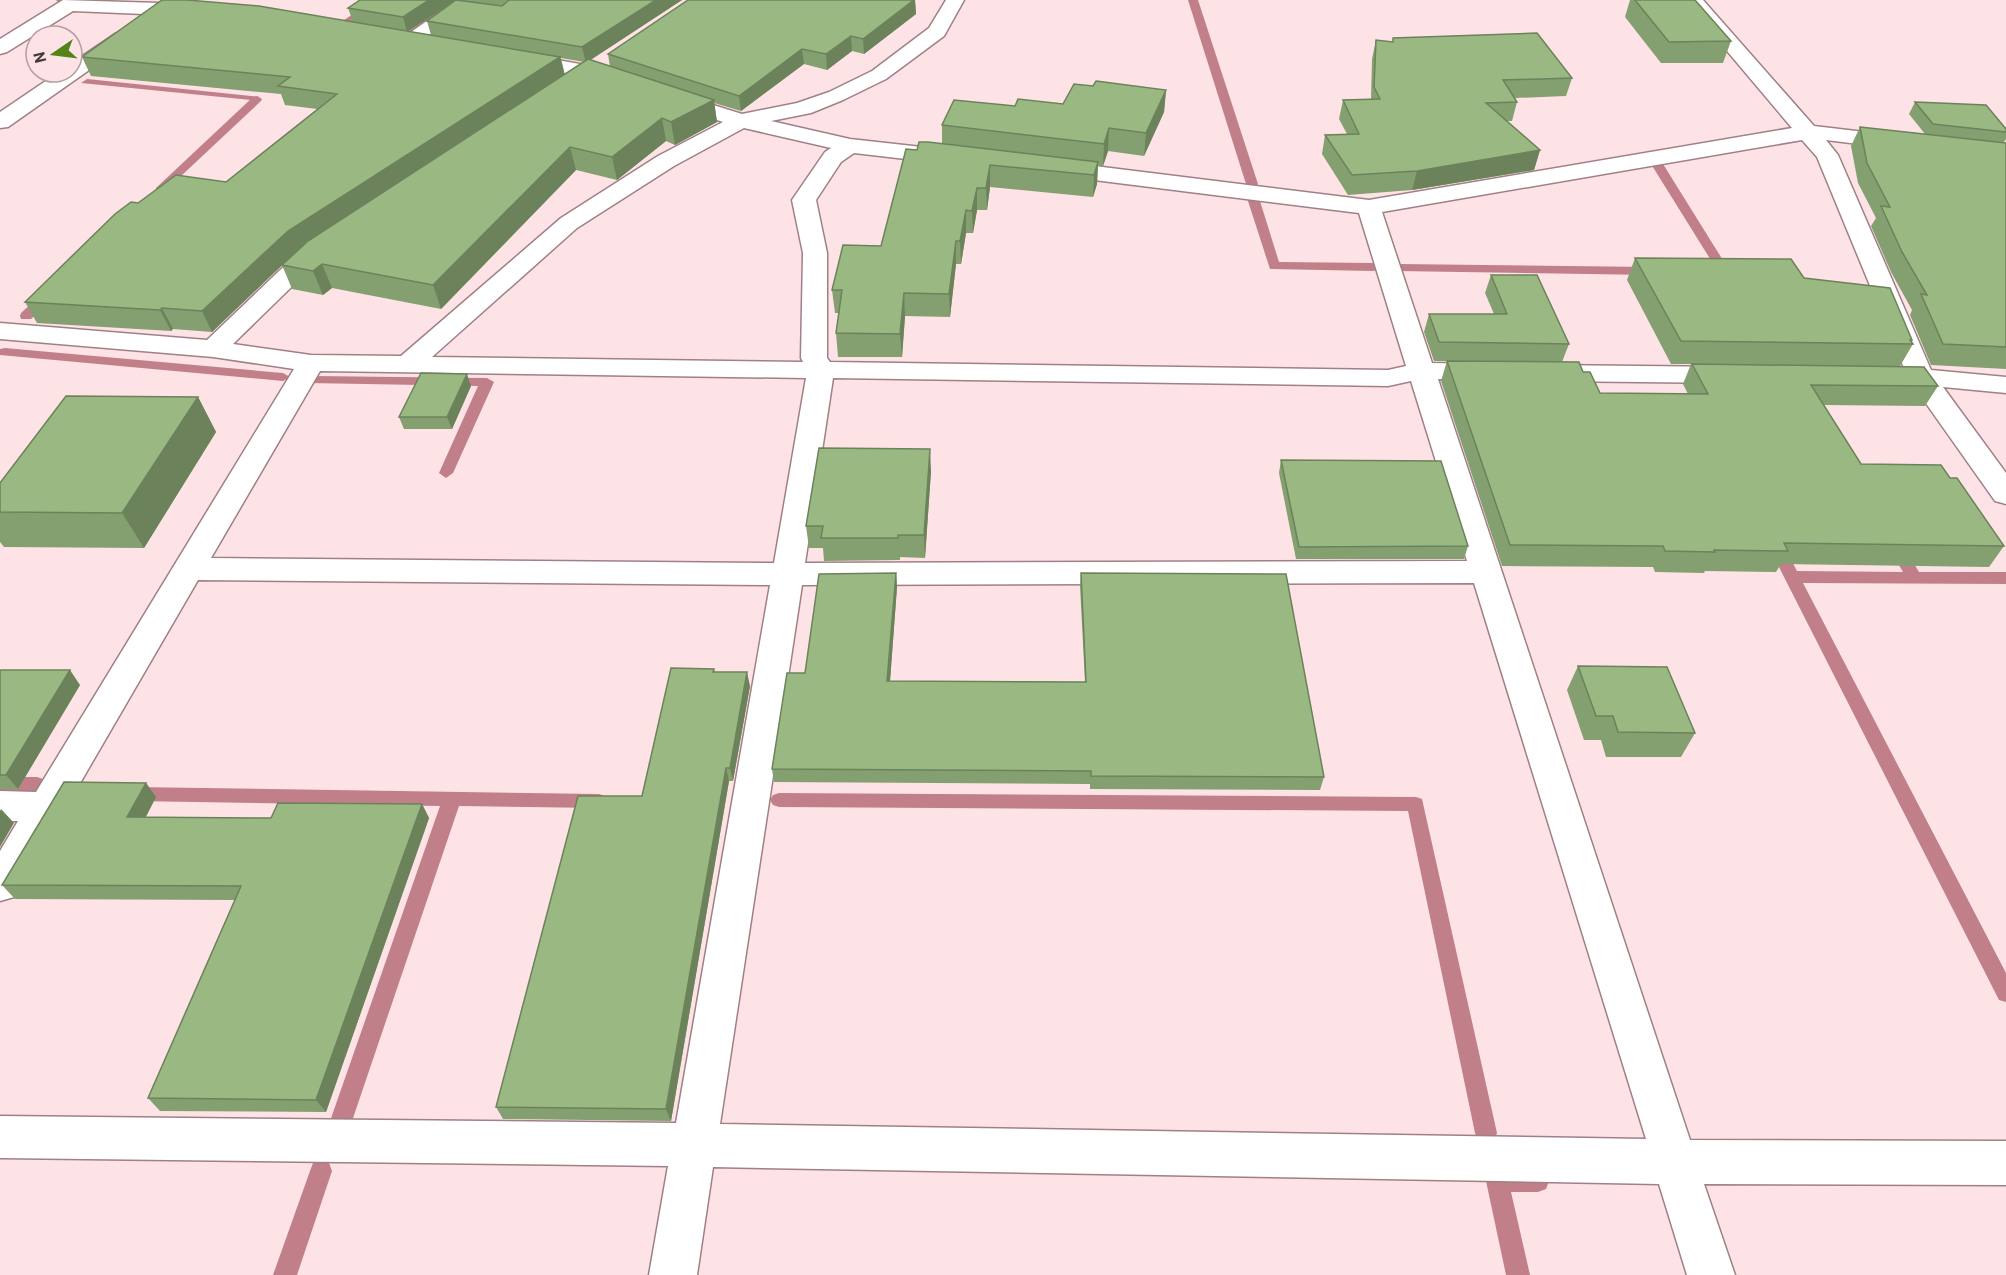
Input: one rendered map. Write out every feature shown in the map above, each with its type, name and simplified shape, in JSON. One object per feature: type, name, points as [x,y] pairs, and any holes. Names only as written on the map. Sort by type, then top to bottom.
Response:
[{"type":"street","points":[[408,364],[569,224],[666,161],[741,121],[803,108],[836,96],[879,75],[937,32],[955,0]]},
{"type":"street","points":[[1693,0],[1827,155],[1921,377],[2006,494]]},
{"type":"street","points":[[0,48],[71,2],[149,10],[171,4],[207,11]]},
{"type":"street","points":[[0,122],[171,4]]},
{"type":"street","points":[[387,37],[433,45]]},
{"type":"street","points":[[501,56],[591,72],[634,86]]},
{"type":"street","points":[[562,91],[611,59]]},
{"type":"street","points":[[656,93],[741,121],[850,146],[968,159]]},
{"type":"street","points":[[1038,166],[1368,207],[1809,132],[1925,145]]},
{"type":"street","points":[[673,1275],[821,370],[814,358],[815,253],[804,200],[833,157],[850,146]]},
{"type":"street","points":[[1368,207],[1711,1275]]},
{"type":"street","points":[[213,349],[307,258],[337,239]]},
{"type":"street","points":[[0,331],[213,349],[311,363],[1388,378],[1420,371],[1754,375]]},
{"type":"street","points":[[0,885],[311,363]]},
{"type":"street","points":[[1861,376],[1921,377],[2006,386]]},
{"type":"street","points":[[188,569],[788,574],[1485,572]]},
{"type":"street","points":[[0,806],[47,807]]},
{"type":"street","points":[[0,1137],[694,1145],[1675,1162],[2006,1164]]},
{"type":"lane","points":[[410,41],[457,7],[476,10]]},
{"type":"shaded area","points":[[87,79],[260,97],[251,100],[84,83]]},
{"type":"building","points":[[162,0],[187,0],[259,6],[560,57],[288,231],[202,311],[25,302],[115,214],[131,202],[138,203],[176,175],[226,182],[337,94],[278,86],[290,77],[84,56]]},
{"type":"building","points":[[360,0],[429,0],[403,17],[348,8]]},
{"type":"building","points":[[456,0],[502,6],[509,0],[656,0],[582,47],[427,21]]},
{"type":"building","points":[[688,0],[914,0],[863,39],[851,36],[826,54],[802,49],[739,96],[608,54]]},
{"type":"building","points":[[1635,0],[1695,0],[1731,41],[1669,42]]},
{"type":"building","points":[[1537,33],[1572,78],[1503,80],[1517,102],[1486,103],[1540,150],[1417,171],[1352,175],[1325,135],[1359,134],[1343,100],[1380,99],[1374,87],[1376,40],[1393,42],[1393,38]]},
{"type":"building","points":[[588,59],[714,100],[671,122],[662,118],[612,157],[570,147],[433,285],[322,264],[313,271],[282,265],[308,241]]},
{"type":"building","points":[[1096,81],[1166,90],[1146,133],[1109,128],[1104,144],[942,125],[954,100],[1015,106],[1018,99],[1063,104],[1074,84],[1093,86]]},
{"type":"building","points":[[1915,102],[1986,105],[2006,132],[1933,124]]},
{"type":"building","points":[[1860,127],[2006,143],[2006,347],[1943,344],[1921,294],[1927,295],[1902,252],[1881,206],[1890,207],[1867,163]]},
{"type":"building","points":[[919,142],[1098,162],[1094,175],[990,165],[986,188],[977,188],[972,211],[966,210],[960,241],[956,241],[949,294],[904,293],[900,334],[836,333],[842,290],[832,290],[843,245],[881,246],[906,149],[917,150]]},
{"type":"building","points":[[1635,258],[1791,259],[1804,278],[1890,288],[1913,344],[1681,341]]},
{"type":"building","points":[[1491,275],[1537,275],[1569,344],[1439,342],[1429,314],[1507,314]]},
{"type":"building","points":[[1447,361],[1579,362],[1583,372],[1590,372],[1600,393],[1708,394],[1692,364],[1924,367],[1938,386],[1811,385],[1861,464],[1941,465],[1950,478],[1957,478],[2004,546],[1784,543],[1788,551],[1714,550],[1715,552],[1665,551],[1663,546],[1510,545]]},
{"type":"building","points":[[421,373],[467,374],[447,417],[399,417]]},
{"type":"building","points":[[66,396],[198,397],[122,513],[0,512],[0,483]]},
{"type":"building","points":[[819,448],[930,449],[924,535],[898,535],[898,538],[821,538],[823,526],[806,526]]},
{"type":"building","points":[[1281,460],[1441,461],[1468,546],[1299,547]]},
{"type":"building","points":[[896,573],[887,681],[1086,682],[1081,573],[1286,574],[1324,777],[1091,776],[1091,771],[772,769],[787,673],[805,673],[819,574]]},
{"type":"building","points":[[1578,666],[1667,667],[1695,733],[1618,732],[1613,716],[1596,716]]},
{"type":"building","points":[[671,668],[747,672],[730,768],[726,768],[666,1109],[496,1107],[578,796],[642,796]]},
{"type":"building","points":[[0,670],[70,670],[6,775],[0,775]]},
{"type":"building","points":[[64,782],[146,783],[127,817],[271,818],[278,803],[422,804],[316,1100],[148,1098],[241,886],[2,885]]},
{"type":"waterway","points":[[347,22],[382,0]]},
{"type":"waterway","points":[[1193,0],[1252,184]]},
{"type":"waterway","points":[[160,190],[257,99]]},
{"type":"waterway","points":[[1657,164],[1728,278]]},
{"type":"waterway","points":[[1253,198],[1274,266],[1374,267]]},
{"type":"waterway","points":[[1400,268],[1651,271]]},
{"type":"waterway","points":[[26,316],[48,296]]},
{"type":"waterway","points":[[5,352],[283,377]]},
{"type":"waterway","points":[[313,380],[487,382],[446,473]]},
{"type":"waterway","points":[[1776,545],[1792,577]]},
{"type":"waterway","points":[[1897,548],[1915,578]]},
{"type":"waterway","points":[[1792,577],[1915,578]]},
{"type":"waterway","points":[[1792,577],[2006,993]]},
{"type":"waterway","points":[[1915,578],[2006,578]]},
{"type":"waterway","points":[[0,784],[37,784]]},
{"type":"waterway","points":[[133,794],[599,801]]},
{"type":"waterway","points":[[340,1124],[452,799]]},
{"type":"waterway","points":[[779,800],[1416,804],[1486,1133]]},
{"type":"waterway","points":[[285,1275],[321,1171]]},
{"type":"waterway","points":[[1518,1275],[1497,1181],[1538,1181]]}]
